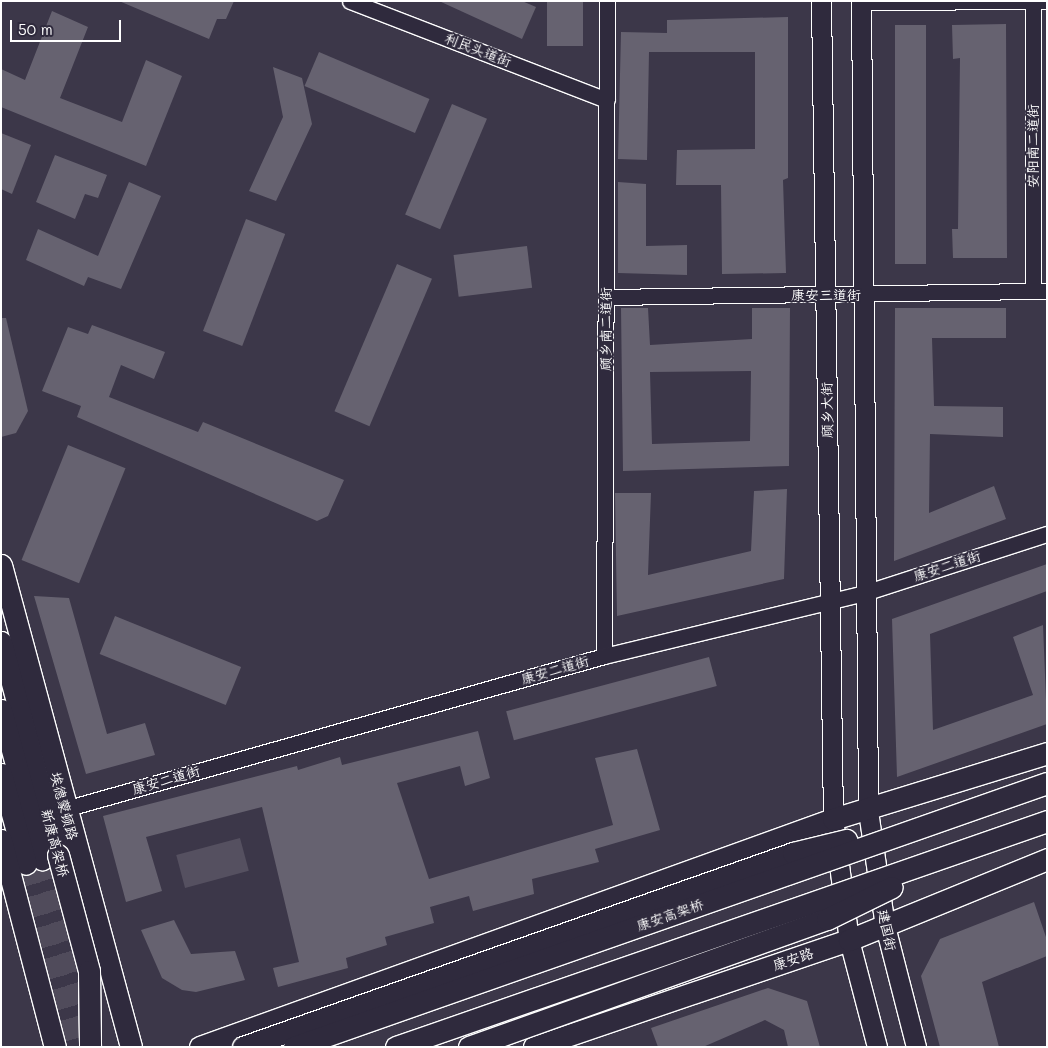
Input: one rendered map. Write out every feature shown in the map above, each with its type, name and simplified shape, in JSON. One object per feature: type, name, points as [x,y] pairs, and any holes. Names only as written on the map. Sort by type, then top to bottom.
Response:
[{"type":"highway","name":"埃德蒙顿路","points":[[1,565],[131,1047]]},
{"type":"highway","name":"新康高架桥","points":[[1,642],[89,971],[90,1047]]},
{"type":"highway","points":[[1,710],[34,862],[1,774]]},
{"type":"highway","points":[[200,1047],[834,819],[868,811],[1047,753]]},
{"type":"highway","name":"康安高架桥","points":[[294,1047],[1047,783]]},
{"type":"highway","points":[[243,1047],[792,853],[965,811]]},
{"type":"highway","points":[[396,1047],[972,848],[1047,820]]},
{"type":"highway","points":[[1,840],[55,1047]]},
{"type":"highway","points":[[469,1047],[827,919],[972,848]]},
{"type":"highway","name":"康安路","points":[[534,1047],[849,940],[1047,859]]},
{"type":"main road","name":"顾乡大街","points":[[821,1],[834,819]]},
{"type":"main road","points":[[861,2],[864,593],[868,811]]},
{"type":"main road","name":"建国街","points":[[868,811],[885,926],[916,1047]]},
{"type":"main road","points":[[834,819],[849,940],[877,1047]]},
{"type":"street","name":"利民头道街","points":[[350,1],[607,100]]},
{"type":"street","name":"顾乡南二道街","points":[[604,656],[607,1]]},
{"type":"street","name":"安阳南二道街","points":[[1033,1],[1040,291]]},
{"type":"street","points":[[861,2],[1047,1]]},
{"type":"street","name":"康安三道街","points":[[606,297],[863,295],[1040,291]]},
{"type":"street","name":"康安二道街","points":[[65,808],[604,656],[864,593],[1047,534]]},
{"type":"shaded area","points":[[240,838],[249,871],[185,888],[176,855]]},
{"type":"building","points":[[119,1],[234,1],[226,19],[217,19],[209,39]]},
{"type":"building","points":[[439,1],[522,1],[536,7],[522,39]]},
{"type":"building","points":[[547,1],[583,1],[583,46],[547,46]]},
{"type":"building","points":[[52,11],[88,27],[60,98],[122,122],[146,60],[182,76],[146,166],[1,107],[1,69],[25,80]]},
{"type":"building","points":[[788,17],[788,178],[783,180],[786,273],[722,274],[721,185],[676,185],[677,150],[755,149],[755,52],[649,52],[647,160],[618,159],[621,32],[667,33],[667,20]]},
{"type":"building","points":[[1006,24],[1007,258],[953,258],[952,229],[958,229],[960,58],[953,59],[952,25]]},
{"type":"building","points":[[895,25],[926,25],[926,264],[895,264]]},
{"type":"building","points":[[319,52],[429,99],[415,133],[305,86]]},
{"type":"building","points":[[273,67],[302,78],[312,124],[276,201],[249,191],[283,117]]},
{"type":"building","points":[[452,104],[487,119],[440,229],[405,214]]},
{"type":"building","points":[[1,133],[31,145],[12,194],[1,189]]},
{"type":"building","points":[[55,155],[107,175],[98,198],[85,194],[75,219],[36,202]]},
{"type":"building","points":[[129,182],[161,196],[121,289],[88,277],[84,286],[26,260],[38,229],[98,256]]},
{"type":"building","points":[[618,182],[646,184],[646,246],[687,245],[687,275],[618,273]]},
{"type":"building","points":[[246,219],[285,234],[242,346],[203,331]]},
{"type":"building","points":[[527,246],[532,288],[459,297],[454,255]]},
{"type":"building","points":[[397,264],[432,279],[369,426],[334,411]]},
{"type":"building","points":[[621,308],[648,308],[650,345],[752,339],[752,308],[790,308],[789,466],[623,471]],"holes":[[[751,371],[750,441],[652,444],[650,372]]]},
{"type":"building","points":[[895,308],[1006,308],[1006,338],[932,338],[934,406],[1003,407],[1003,437],[930,434],[929,513],[994,486],[1006,519],[894,561]]},
{"type":"building","points":[[1,318],[6,318],[28,411],[16,433],[1,437]]},
{"type":"building","points":[[92,325],[165,352],[154,379],[121,365],[109,397],[198,432],[203,422],[344,480],[328,516],[317,521],[77,417],[81,406],[42,391],[68,327],[88,334]]},
{"type":"building","points":[[68,445],[125,468],[79,583],[22,560]]},
{"type":"building","points":[[787,489],[784,579],[617,616],[615,493],[651,493],[648,575],[751,551],[754,491]]},
{"type":"building","points":[[1047,564],[1047,591],[930,634],[933,730],[1033,695],[1013,637],[1043,625],[1047,724],[897,777],[892,619]]},
{"type":"building","points":[[34,596],[69,598],[107,734],[145,723],[155,755],[86,774]]},
{"type":"building","points":[[115,616],[241,667],[226,705],[100,654]]},
{"type":"building","points":[[709,657],[717,686],[514,740],[506,711]]},
{"type":"building","points":[[478,731],[490,778],[465,786],[460,766],[397,783],[429,879],[613,825],[595,758],[637,749],[660,830],[595,849],[599,862],[532,879],[534,894],[473,911],[469,896],[430,907],[434,923],[385,937],[387,945],[346,958],[348,968],[278,987],[273,968],[299,962],[262,807],[146,837],[162,891],[126,902],[103,816],[297,766],[298,770],[340,757],[342,765]]},
{"type":"building","points":[[1034,902],[1047,940],[1047,956],[982,982],[999,1047],[940,1047],[921,976],[940,939]]},
{"type":"building","points":[[174,920],[191,954],[235,951],[245,980],[196,992],[182,990],[162,978],[141,930]]},
{"type":"building","points":[[768,988],[807,1001],[820,1047],[788,1047],[784,1030],[765,1020],[703,1047],[658,1047],[651,1028]]},
{"type":"tunnel","points":[[42,859],[87,1018]]},
{"type":"tunnel","points":[[26,864],[77,1047]]}]
